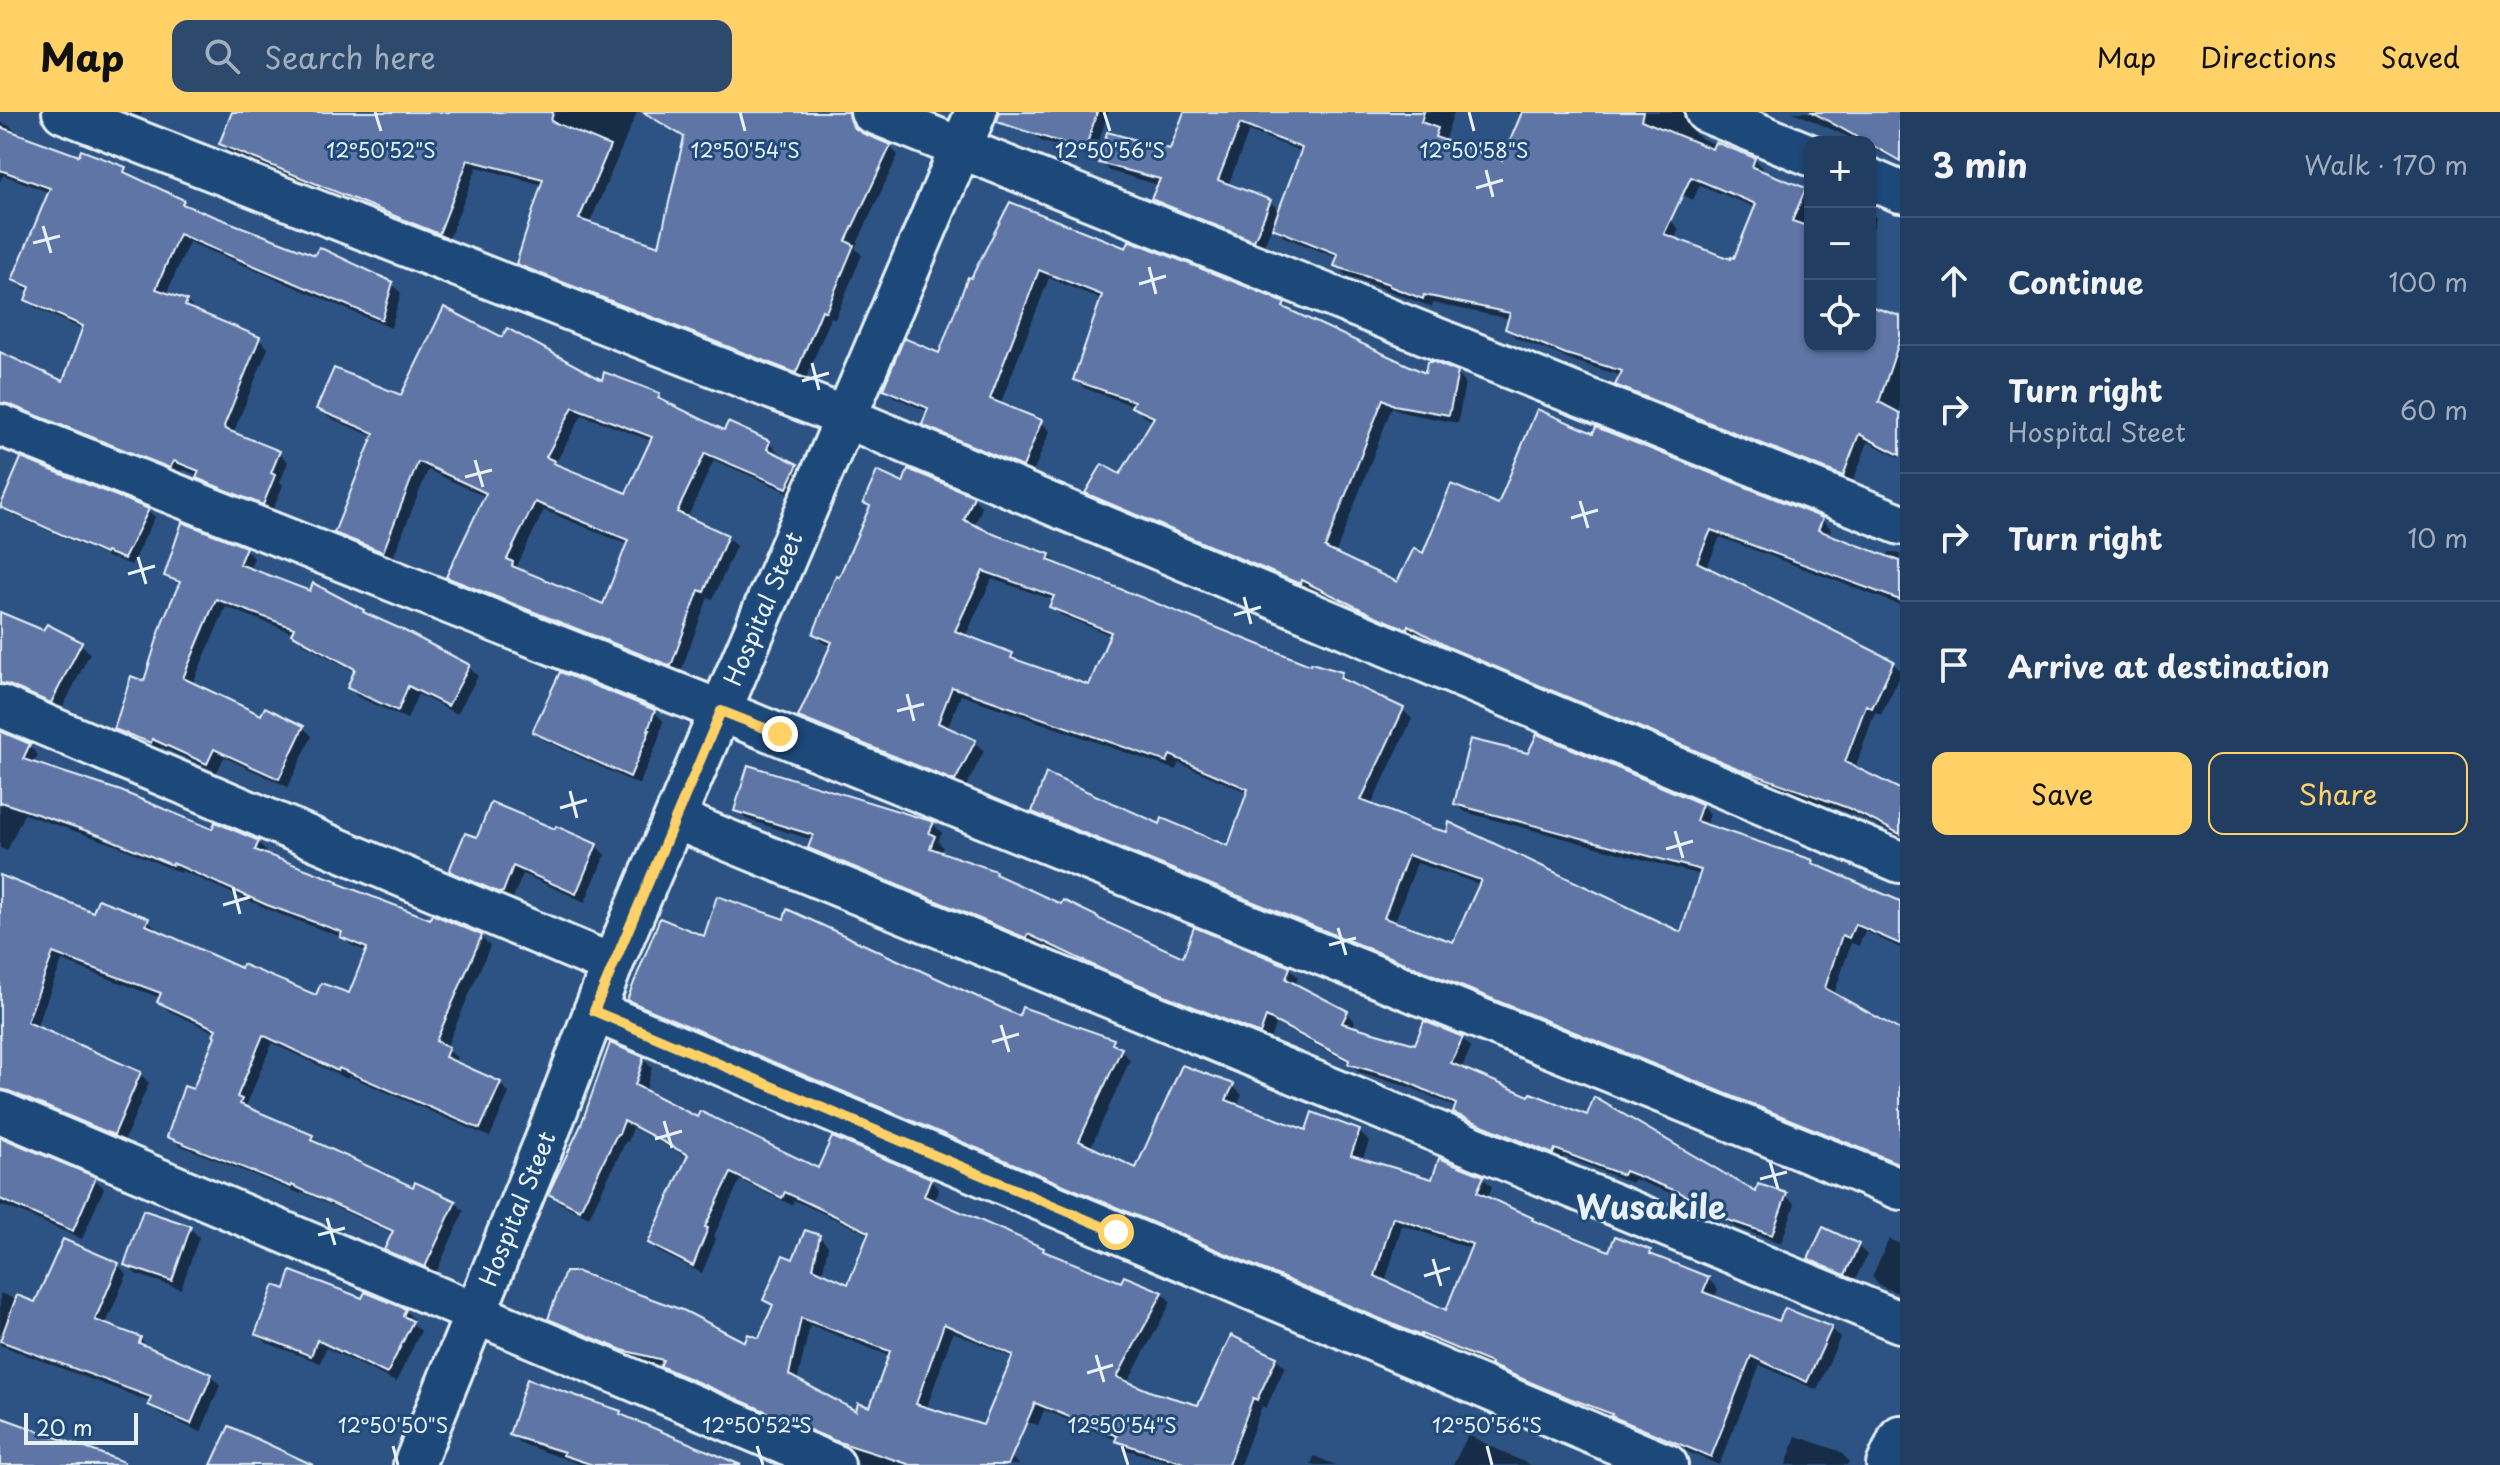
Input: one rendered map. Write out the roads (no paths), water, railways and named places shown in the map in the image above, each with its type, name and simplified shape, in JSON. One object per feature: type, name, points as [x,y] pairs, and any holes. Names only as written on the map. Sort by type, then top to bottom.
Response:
[{"type":"street","points":[[63,112],[845,417],[1900,862]]},
{"type":"street","points":[[871,112],[1900,524]]},
{"type":"street","name":"Hospital Steet","points":[[414,1465],[546,1139],[612,965],[976,112]]},
{"type":"street","points":[[1706,112],[1804,153]]},
{"type":"street","points":[[1876,182],[1900,192]]},
{"type":"street","points":[[0,425],[721,711],[1900,1189]]},
{"type":"street","points":[[0,706],[612,965]]},
{"type":"street","points":[[676,819],[1900,1322]]},
{"type":"street","points":[[594,1011],[1667,1465]]},
{"type":"street","points":[[0,1112],[834,1465]]},
{"type":"street","points":[[1887,1465],[1900,1436]]},
{"type":"district","name":"Wusakile","points":[[1651,1208]]}]
